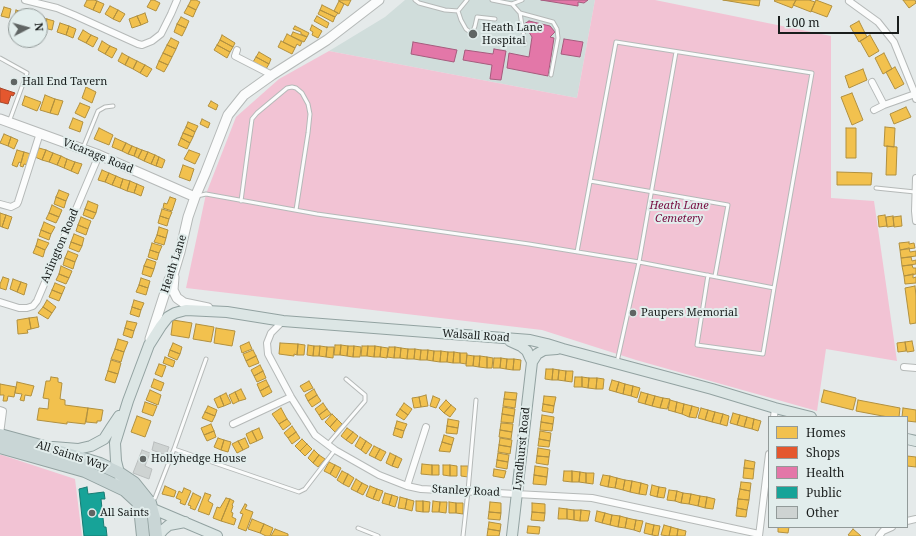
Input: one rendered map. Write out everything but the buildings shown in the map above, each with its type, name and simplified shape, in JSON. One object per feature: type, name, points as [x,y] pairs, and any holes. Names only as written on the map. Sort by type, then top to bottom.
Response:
[{"type":"highway","name":"All Saints Way","points":[[0,435],[100,464],[119,473],[134,483],[146,504]]},
{"type":"highway","name":"All Saints Way","points":[[0,447],[85,471],[125,490],[146,504]]},
{"type":"highway","points":[[142,536],[141,517],[146,504]]},
{"type":"highway","points":[[146,504],[154,518],[157,536]]},
{"type":"main road","name":"Heath Lane","points":[[125,490],[116,461],[115,443],[128,400],[149,345],[169,280],[174,272],[188,217],[228,115],[244,95],[326,40],[379,0]]},
{"type":"main road","name":"Vicarage Road","points":[[4,120],[99,155],[195,197]]},
{"type":"main road","points":[[174,272],[173,290],[177,298],[184,303],[227,312]]},
{"type":"main road","name":"Walsall Road","points":[[149,345],[160,326],[168,317],[186,310],[227,312],[283,320],[541,342],[712,389],[774,413],[802,416]]},
{"type":"main road","points":[[503,338],[521,346],[527,351],[532,362],[538,354],[544,350],[563,349]]},
{"type":"main road","name":"Lyndhurst Road","points":[[512,536],[532,362]]},
{"type":"main road","points":[[44,447],[78,449],[91,446],[104,439],[128,400]]},
{"type":"main road","points":[[146,504],[217,536]]},
{"type":"main road","points":[[157,536],[169,526],[185,522]]},
{"type":"street","points":[[25,0],[57,8],[142,45],[152,41],[161,34],[177,0]]},
{"type":"street","points":[[849,0],[878,22],[894,42],[916,97],[884,105],[874,110]]},
{"type":"street","points":[[237,50],[235,56],[272,75]]},
{"type":"street","points":[[872,82],[884,105]]},
{"type":"street","points":[[0,204],[12,207],[17,204],[40,133]]},
{"type":"street","name":"Arlington Road","points":[[0,302],[19,308],[33,306],[99,155]]},
{"type":"street","points":[[916,178],[916,221]]},
{"type":"street","name":"Stanley Road","points":[[283,320],[271,333],[267,344],[268,354],[291,397],[315,434],[335,450],[379,475],[407,486],[421,489],[592,498],[759,535]]},
{"type":"street","points":[[904,367],[916,368]]},
{"type":"street","points":[[233,424],[291,397]]},
{"type":"street","points":[[0,410],[3,411],[0,435]]},
{"type":"street","points":[[407,486],[426,427]]},
{"type":"street","points":[[759,535],[768,462]]},
{"type":"street","points":[[879,536],[883,531],[890,528]]},
{"type":"lane","points":[[415,0],[419,3],[445,10],[458,10],[467,0]]},
{"type":"lane","points":[[492,0],[512,4],[522,0]]},
{"type":"lane","points":[[512,4],[520,13],[525,44]]},
{"type":"lane","points":[[458,10],[466,29],[473,34],[478,17],[495,19]]},
{"type":"lane","points":[[520,13],[553,22],[557,29],[558,38],[552,75]]},
{"type":"lane","points":[[577,252],[616,42],[812,73],[763,354],[697,345],[708,275]]},
{"type":"lane","points":[[617,363],[639,262],[676,52]]},
{"type":"lane","points":[[0,58],[27,73],[4,120]]},
{"type":"lane","points":[[241,200],[252,119],[286,88],[292,87],[296,88],[302,93],[308,104],[310,114],[296,210]]},
{"type":"lane","points":[[83,149],[98,111],[105,107],[113,106]]},
{"type":"lane","points":[[590,181],[728,205],[715,276]]},
{"type":"lane","points":[[876,188],[916,192]]},
{"type":"lane","points":[[195,197],[206,194],[317,214],[529,244],[639,262],[774,288]]},
{"type":"lane","points":[[146,504],[155,498],[206,359]]},
{"type":"lane","points":[[328,444],[365,401],[365,395],[346,378]]},
{"type":"lane","points":[[463,536],[476,400]]},
{"type":"lane","points":[[174,449],[299,492],[305,489],[335,450]]},
{"type":"lane","points":[[358,528],[378,536]]},
{"type":"shaded area","name":"Heath Lane Hospital","points":[[405,0],[595,0],[577,98],[329,51],[385,17]]},
{"type":"green space","name":"Heath Lane Cemetery","points":[[595,0],[655,0],[831,36],[831,198],[874,201],[897,361],[826,349],[817,411],[636,360],[542,330],[186,288],[206,194],[236,117],[279,79],[329,51],[577,98]]},
{"type":"green space","name":"All Saints","points":[[0,455],[75,479],[82,536],[0,536]]},
{"type":"place","name":"Heath Lane Hospital","points":[[473,34]]},
{"type":"place","name":"Hall End Tavern","points":[[14,82]]},
{"type":"place","name":"Paupers Memorial","points":[[633,313]]},
{"type":"place","name":"Hollyhedge House","points":[[143,459]]},
{"type":"place","name":"All Saints","points":[[92,513]]}]
